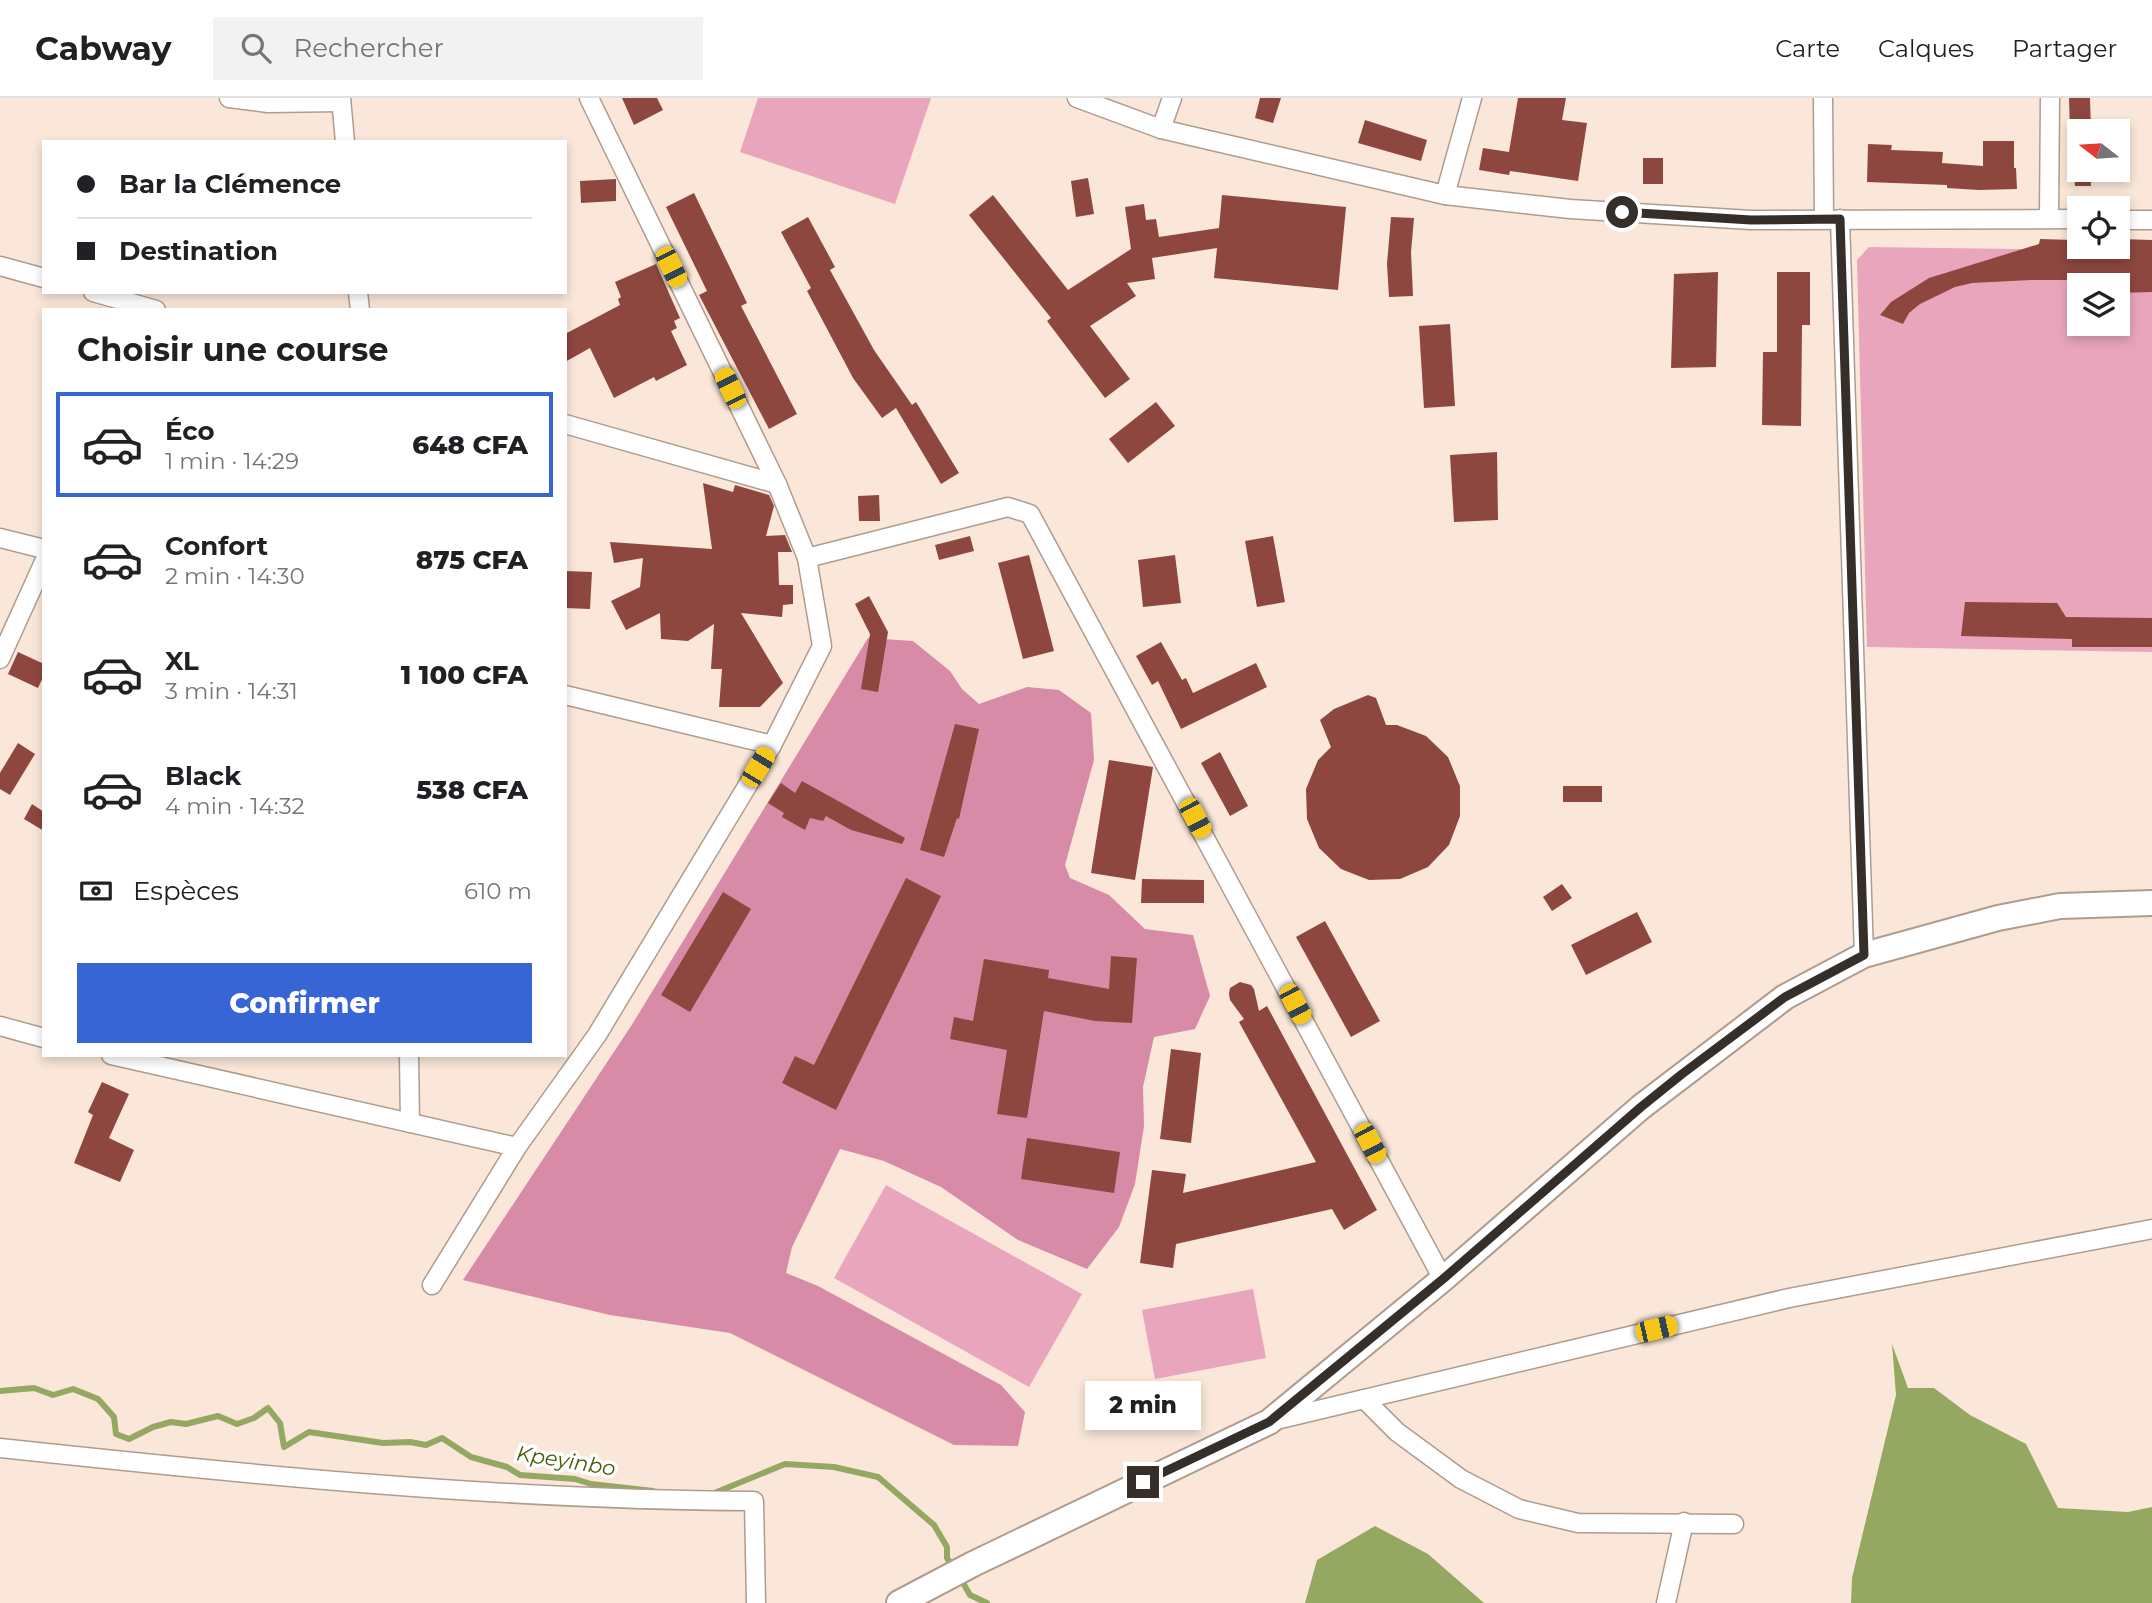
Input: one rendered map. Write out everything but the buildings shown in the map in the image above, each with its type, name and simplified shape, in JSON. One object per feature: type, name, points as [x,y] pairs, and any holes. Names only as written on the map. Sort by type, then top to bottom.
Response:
[{"type":"main road","points":[[900,1603],[973,1564],[1269,1422],[1443,1279],[1641,1107],[1785,997],[1864,955],[1998,918],[2048,908],[2126,902],[2152,903]]},
{"type":"street","points":[[229,98],[268,103],[341,100],[345,140]]},
{"type":"street","points":[[432,1285],[517,1147],[597,1035],[772,745],[822,646],[807,558],[777,484],[589,98]]},
{"type":"street","points":[[1077,98],[1161,128],[1445,195],[1570,209],[1751,220],[2067,219]]},
{"type":"street","points":[[1161,128],[1172,98]]},
{"type":"street","points":[[1445,195],[1472,98]]},
{"type":"street","points":[[1823,98],[1832,219],[1864,955]]},
{"type":"street","points":[[2049,219],[2050,98]]},
{"type":"street","points":[[2130,220],[2152,220]]},
{"type":"street","points":[[0,266],[42,277]]},
{"type":"street","points":[[100,294],[149,308]]},
{"type":"street","points":[[567,425],[777,484]]},
{"type":"street","points":[[807,558],[1008,508],[1030,514],[1443,1279]]},
{"type":"street","points":[[0,538],[42,548]]},
{"type":"street","points":[[0,659],[42,566]]},
{"type":"street","points":[[567,695],[772,745]]},
{"type":"street","points":[[0,1027],[42,1038]]},
{"type":"street","points":[[120,1057],[517,1147]]},
{"type":"street","points":[[409,1057],[411,1123]]},
{"type":"street","points":[[1269,1422],[1789,1298],[2152,1229]]},
{"type":"street","points":[[1364,1399],[1397,1433],[1461,1479],[1519,1509],[1578,1523],[1734,1524]]},
{"type":"street","points":[[0,1447],[337,1482],[511,1495],[754,1501],[756,1603]]},
{"type":"street","points":[[1666,1603],[1684,1522]]},
{"type":"shaded area","points":[[758,98],[931,98],[895,204],[740,152]]},
{"type":"shaded area","points":[[1869,247],[2067,250],[2067,259],[2130,259],[2130,251],[2152,251],[2152,652],[1867,647],[1857,260]]},
{"type":"shaded area","points":[[868,638],[913,641],[950,671],[962,689],[979,704],[1027,687],[1059,690],[1091,713],[1094,760],[1065,865],[1070,878],[1109,895],[1145,929],[1193,935],[1210,996],[1195,1029],[1154,1037],[1143,1087],[1144,1126],[1135,1184],[1119,1227],[1087,1269],[1018,1240],[941,1187],[884,1161],[840,1149],[792,1247],[786,1273],[818,1286],[1001,1385],[1025,1412],[1018,1446],[954,1445],[730,1333],[610,1315],[463,1280],[633,1023]]},
{"type":"shaded area","points":[[886,1185],[1082,1294],[1029,1387],[834,1278]]},
{"type":"shaded area","points":[[1253,1289],[1266,1358],[1155,1379],[1142,1310]]},
{"type":"shaded area","points":[[1892,1344],[1908,1388],[1934,1388],[1970,1415],[2026,1444],[2058,1508],[2128,1512],[2152,1507],[2152,1603],[1851,1603],[1852,1578],[1896,1395]]},
{"type":"shaded area","points":[[1375,1526],[1428,1554],[1484,1603],[1305,1603],[1317,1560]]},
{"type":"waterway","name":"Kpeyinbo","points":[[0,1391],[34,1388],[53,1395],[73,1389],[98,1399],[114,1417],[116,1434],[129,1439],[153,1427],[171,1422],[186,1424],[218,1416],[237,1424],[254,1418],[268,1408],[280,1423],[284,1447],[309,1432],[383,1443],[410,1442],[426,1445],[442,1438],[471,1457],[507,1467],[520,1475],[575,1479],[591,1484],[653,1491]]},
{"type":"waterway","name":"Kpeyinbo","points":[[712,1494],[785,1464],[834,1467],[878,1477],[934,1525],[947,1547],[947,1558],[953,1567]]},
{"type":"waterway","points":[[959,1576],[970,1595],[987,1603]]},
{"type":"route","points":[[1143,1482],[1269,1422],[1443,1279],[1682,1074],[1785,997],[1864,955],[1840,219],[1751,220],[1622,212]]}]
